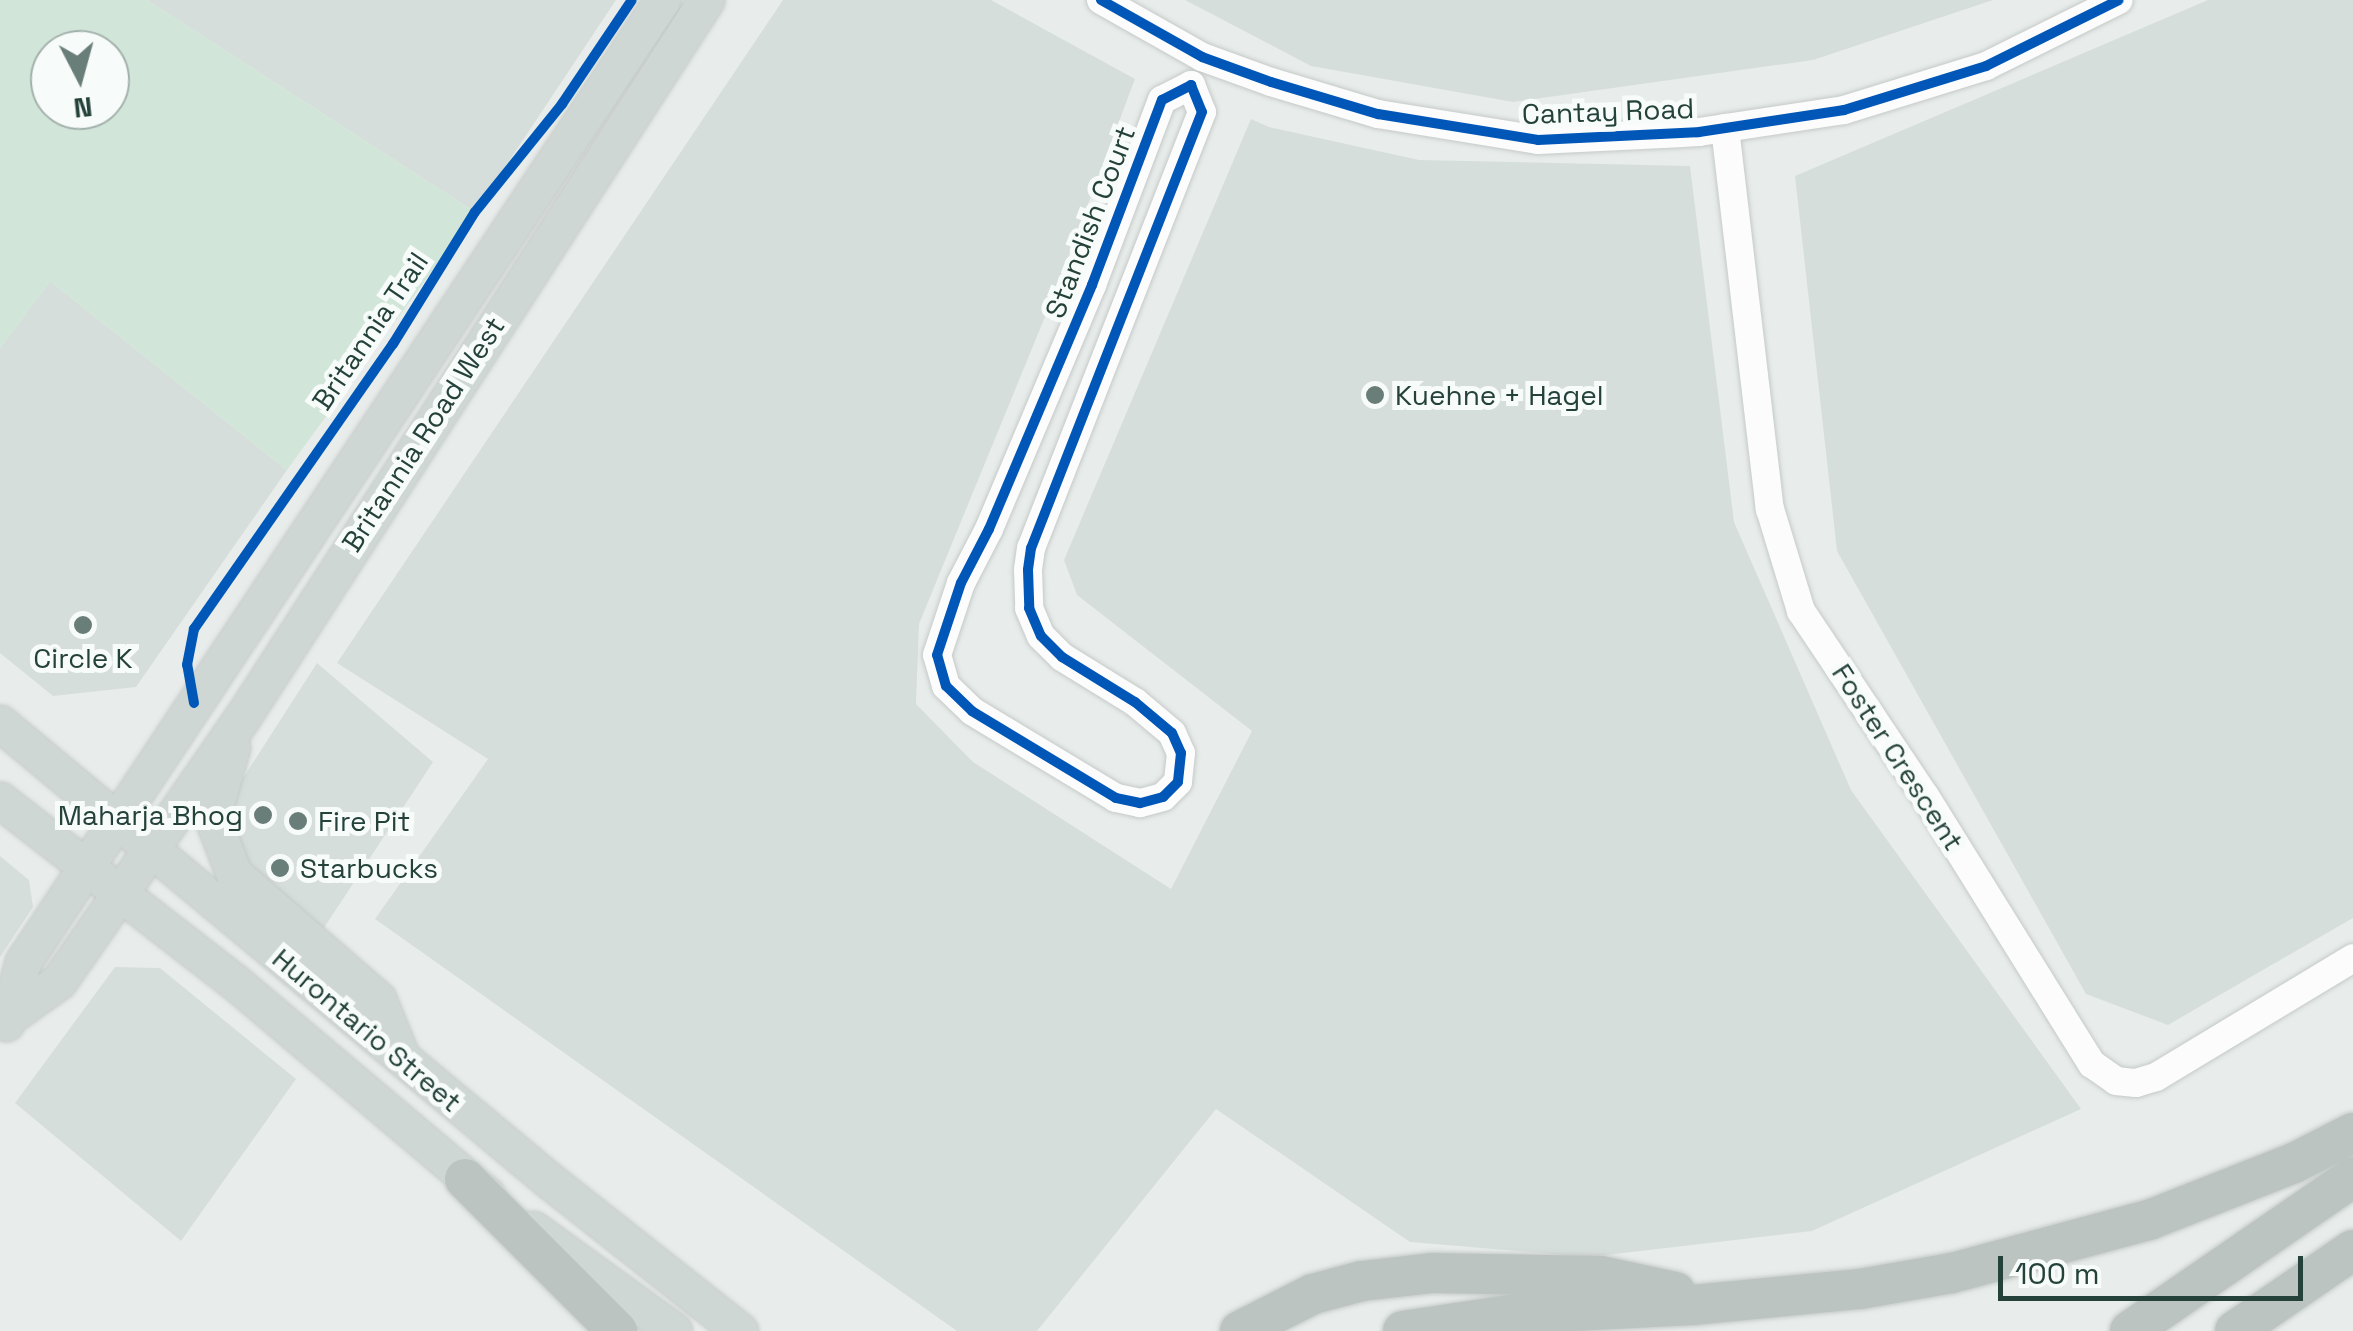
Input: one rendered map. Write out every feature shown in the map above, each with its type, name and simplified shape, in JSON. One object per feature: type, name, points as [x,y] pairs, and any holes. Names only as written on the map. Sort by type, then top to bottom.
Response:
[{"type":"highway","points":[[1403,1331],[1516,1314],[1860,1289],[2065,1246],[2223,1193],[2353,1134]]},
{"type":"highway","points":[[2130,1331],[2353,1176]]},
{"type":"highway","points":[[465,1179],[617,1331]]},
{"type":"highway","points":[[2235,1331],[2353,1250]]},
{"type":"highway","points":[[1240,1331],[1313,1294],[1362,1281],[1432,1273],[1601,1276],[1722,1302]]},
{"type":"main road","name":"Britannia Road West","points":[[5,1024],[23,962],[662,0]]},
{"type":"main road","name":"Britannia Road West","points":[[5,1024],[59,981],[242,718],[706,0]]},
{"type":"main road","points":[[242,718],[212,817],[220,849],[234,874],[378,999],[402,1058]]},
{"type":"main road","name":"Hurontario Street","points":[[0,723],[101,843],[135,868],[236,984],[465,1179],[674,1331]]},
{"type":"main road","name":"Hurontario Street","points":[[0,800],[101,843],[402,1058],[740,1331]]},
{"type":"street","name":"Cantay Road","points":[[1102,0],[1202,57],[1378,114],[1476,133],[1538,140],[1724,128],[1844,110],[1986,66],[2119,0]]},
{"type":"street","name":"Standish Court","points":[[1191,85],[1202,112],[1133,297],[1031,548],[1029,608],[1041,636],[1062,657],[1136,702],[1172,733],[1183,768],[1178,782],[1163,796],[1140,803],[1116,798],[972,712],[946,686],[938,669],[939,642],[1094,279],[1162,100],[1191,85],[1202,57]]},
{"type":"street","name":"Foster Crescent","points":[[1724,128],[1770,509],[1801,610],[1925,796],[2092,1064],[2108,1077],[2126,1083],[2156,1078],[2353,958]]},
{"type":"street","points":[[1094,279],[1133,297]]},
{"type":"street","points":[[989,529],[1031,548]]},
{"type":"shaded area","points":[[147,0],[616,0],[475,212]]},
{"type":"shaded area","points":[[783,0],[991,0],[1135,79],[1054,295],[919,624],[916,704],[973,762],[1171,889],[1252,731],[1077,595],[1064,560],[1251,119],[1269,127],[1419,160],[1690,166],[1734,522],[1851,790],[2081,1109],[1812,1231],[1589,1257],[1410,1242],[1216,1109],[1037,1331],[957,1331],[375,919],[488,759],[337,663]]},
{"type":"shaded area","points":[[1185,0],[1993,0],[1813,60],[1513,102],[1311,66]]},
{"type":"shaded area","points":[[2208,0],[2353,0],[2353,918],[2168,1025],[2086,994],[1837,551],[1795,176]]},
{"type":"shaded area","points":[[50,281],[287,470],[136,687],[53,696],[0,653],[0,348]]},
{"type":"shaded area","points":[[317,663],[433,762],[316,940],[234,866],[227,803]]},
{"type":"shaded area","points":[[0,856],[29,880],[33,907],[0,957]]},
{"type":"shaded area","points":[[115,967],[160,968],[296,1079],[181,1241],[15,1103]]},
{"type":"green space","points":[[0,0],[147,0],[475,212],[287,470],[50,281],[0,348]]},
{"type":"cycle path","name":"Britannia Trail","points":[[194,703],[187,665],[194,629],[393,344],[475,212],[562,104],[632,0]]},
{"type":"cycle path","points":[[1101,0],[1202,57],[1271,82],[1378,114],[1538,140],[1699,132],[1844,110],[1986,66],[2119,0]]},
{"type":"cycle path","points":[[1191,85],[1202,112],[1031,548],[1028,570],[1029,608],[1041,636],[1062,657],[1135,702],[1172,733],[1181,753],[1178,782],[1163,797],[1140,803],[1116,798],[972,711],[946,686],[937,655],[961,583],[989,529],[1092,285],[1162,100],[1191,85]]},
{"type":"place","name":"Kuehne + Hagel","points":[[1375,395]]},
{"type":"place","name":"Circle K","points":[[83,625]]},
{"type":"place","name":"Maharja Bhog","points":[[263,815]]},
{"type":"place","name":"Fire Pit","points":[[298,821]]},
{"type":"place","name":"Starbucks","points":[[280,868]]}]
